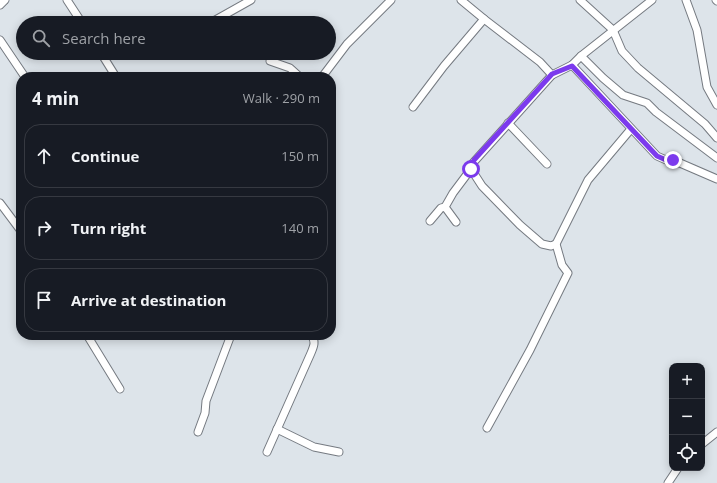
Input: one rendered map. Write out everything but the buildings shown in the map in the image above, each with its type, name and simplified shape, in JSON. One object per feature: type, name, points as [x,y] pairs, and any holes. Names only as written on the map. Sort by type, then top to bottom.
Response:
[{"type":"street","points":[[0,6],[5,0]]},
{"type":"street","points":[[67,0],[77,16]]},
{"type":"street","points":[[222,16],[251,0]]},
{"type":"street","points":[[336,59],[347,44],[391,0]]},
{"type":"street","points":[[461,0],[540,62],[552,74]]},
{"type":"street","points":[[580,0],[613,30],[622,51],[638,68],[705,124],[717,138]]},
{"type":"street","points":[[430,220],[441,208],[445,207],[453,193],[471,169],[474,160],[552,74],[572,66],[581,56],[652,0]]},
{"type":"street","points":[[686,0],[697,30],[707,87],[717,105]]},
{"type":"street","points":[[413,107],[444,66],[484,19]]},
{"type":"street","points":[[0,40],[22,72]]},
{"type":"street","points":[[581,56],[623,95],[647,103],[656,112],[717,158]]},
{"type":"street","points":[[105,60],[113,72]]},
{"type":"street","points":[[326,72],[335,60]]},
{"type":"street","points":[[270,61],[290,68],[294,72]]},
{"type":"street","points":[[572,66],[657,156],[666,160],[673,160],[717,179]]},
{"type":"street","points":[[508,123],[547,164]]},
{"type":"street","points":[[488,428],[530,350],[568,273],[562,265],[556,244],[564,225],[588,180],[632,130]]},
{"type":"street","points":[[471,169],[482,186],[520,225],[542,244],[551,246],[556,244]]},
{"type":"street","points":[[0,203],[16,224]]},
{"type":"street","points":[[445,207],[456,222]]},
{"type":"street","points":[[90,340],[120,389]]},
{"type":"street","points":[[198,432],[205,413],[206,401],[229,340]]},
{"type":"street","points":[[267,452],[311,353],[315,343],[314,340]]},
{"type":"street","points":[[277,429],[314,447],[340,452]]},
{"type":"street","points":[[705,442],[717,432]]},
{"type":"street","points":[[668,483],[676,471]]},
{"type":"route","points":[[471,169],[474,160],[552,74],[572,66],[657,156],[666,160],[673,160]]}]
